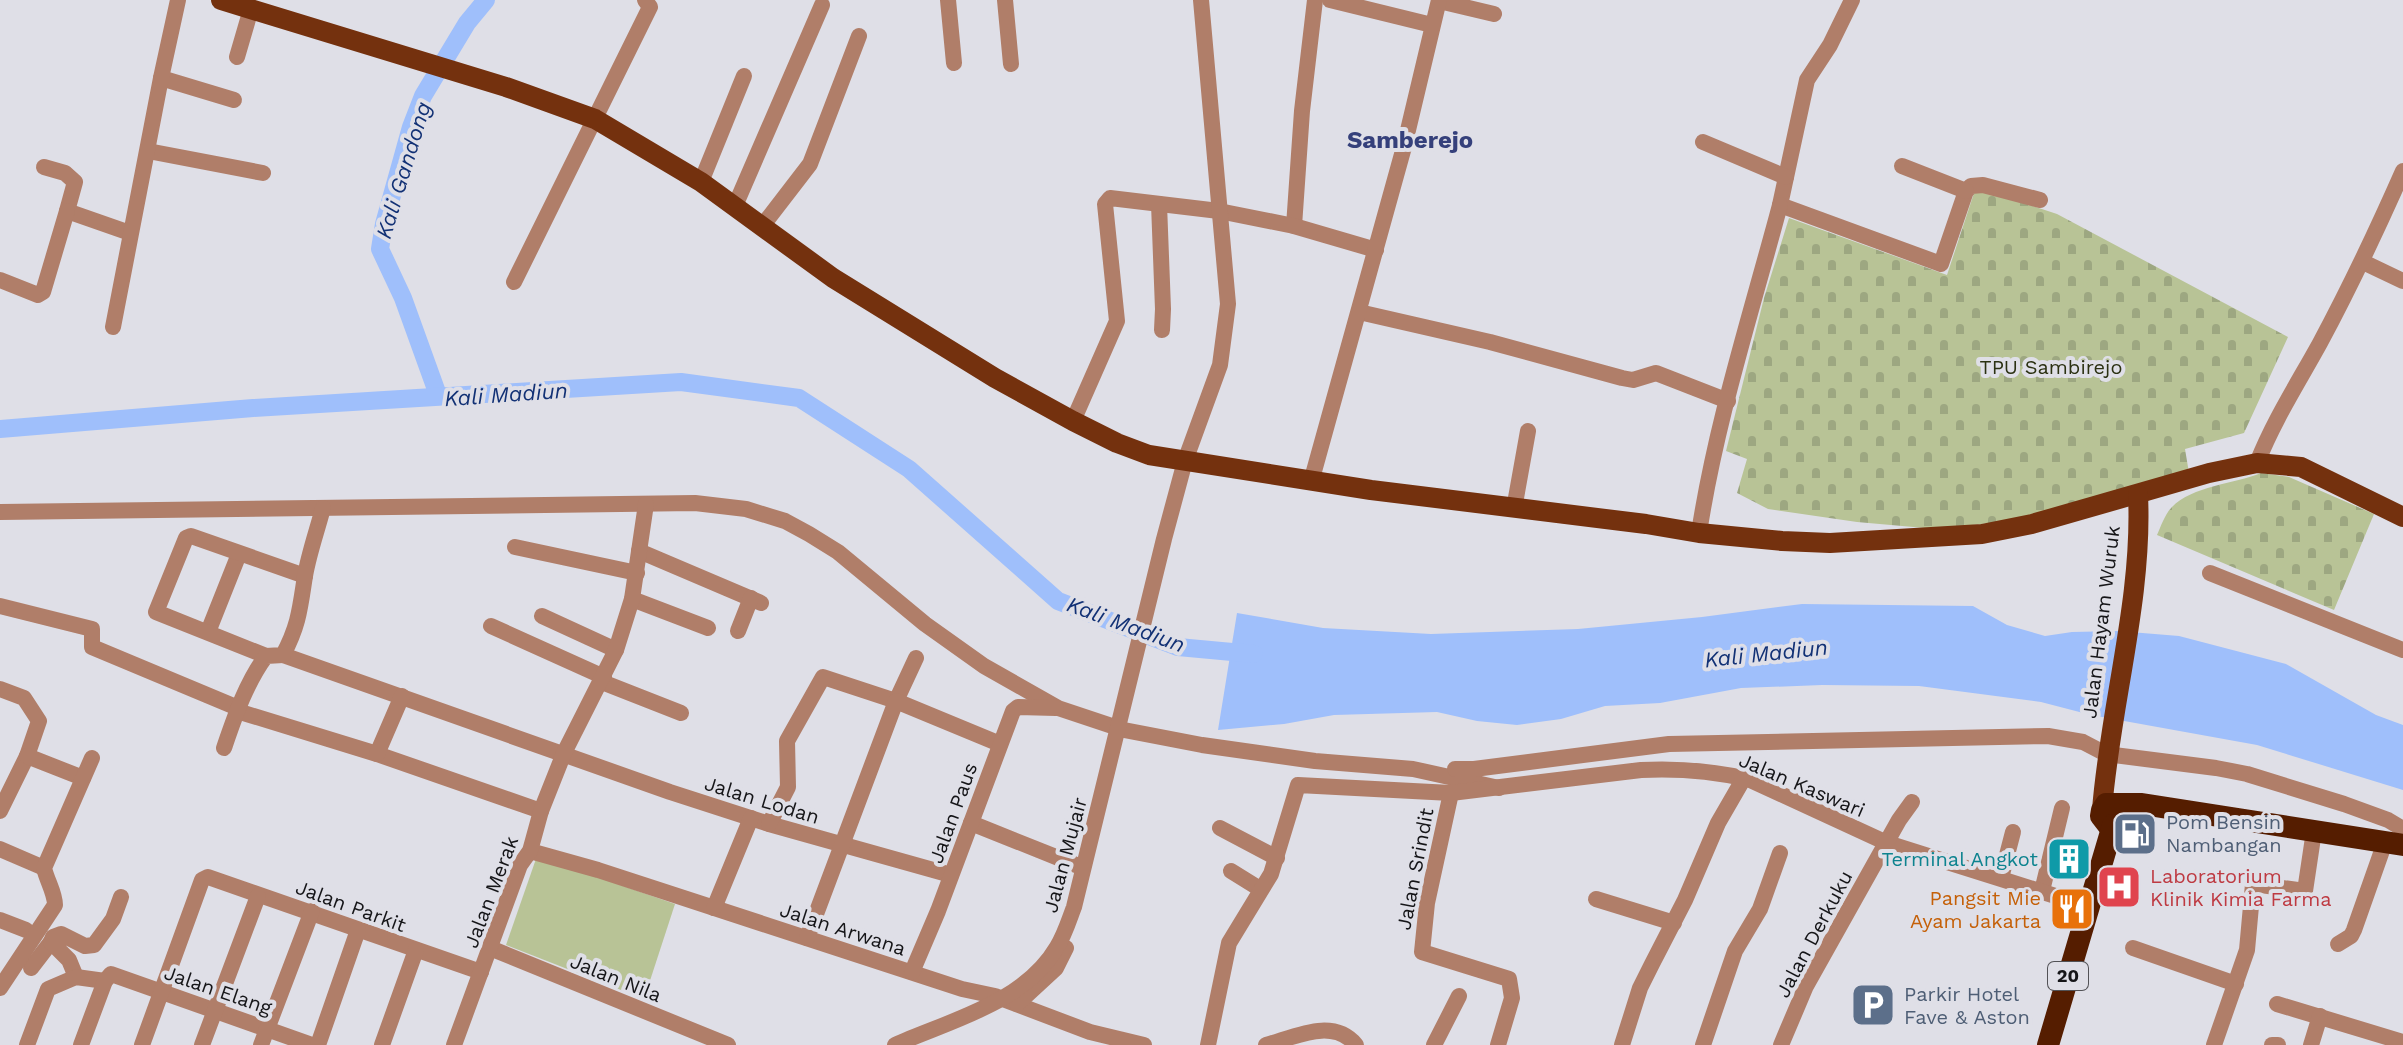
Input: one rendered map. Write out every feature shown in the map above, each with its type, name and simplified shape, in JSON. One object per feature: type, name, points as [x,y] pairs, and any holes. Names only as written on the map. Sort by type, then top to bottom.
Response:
[{"type":"highway","points":[[2111,814],[2157,806],[2314,831],[2397,838]]},
{"type":"highway","name":"20","points":[[2048,1045],[2111,814]]},
{"type":"main road","points":[[221,0],[409,56],[595,119],[701,182],[833,278],[995,378],[1073,421],[1138,451],[1311,482],[1514,509],[1699,533],[1830,543],[1982,534],[2032,524],[2209,473],[2257,463],[2301,467],[2403,517]]},
{"type":"main road","name":"Jalan Hayam Wuruk","points":[[2111,814],[2110,750],[2140,541],[2138,495]]},
{"type":"street","points":[[113,327],[178,0]]},
{"type":"street","points":[[514,282],[650,7],[645,0]]},
{"type":"street","points":[[948,0],[954,63]]},
{"type":"street","points":[[1005,0],[1011,64]]},
{"type":"street","name":"Jalan Mujair","points":[[897,1045],[1005,1000],[1041,967],[1057,947],[1074,907],[1185,461],[1220,365],[1224,344],[1228,304],[1201,0]]},
{"type":"street","points":[[1294,226],[1302,111],[1315,0]]},
{"type":"street","points":[[1330,0],[1432,25]]},
{"type":"street","points":[[1311,482],[1376,250],[1439,0],[1494,14]]},
{"type":"street","points":[[1699,533],[1728,401],[1780,205],[1807,80],[1830,45],[1852,0]]},
{"type":"street","points":[[735,206],[822,5]]},
{"type":"street","points":[[237,57],[251,9]]},
{"type":"street","points":[[763,225],[810,164],[859,36]]},
{"type":"street","points":[[701,182],[744,76]]},
{"type":"street","points":[[161,78],[234,100]]},
{"type":"street","points":[[1703,142],[1786,177]]},
{"type":"street","points":[[148,151],[263,173]]},
{"type":"street","points":[[1902,166],[1966,191]]},
{"type":"street","points":[[0,280],[38,295],[43,292],[75,182],[65,173],[44,167]]},
{"type":"street","points":[[2257,463],[2278,414],[2363,262],[2403,171]]},
{"type":"street","points":[[1780,205],[1941,264],[1966,191],[1971,186],[1983,185],[2040,200]]},
{"type":"street","points":[[1073,421],[1116,322],[1106,201],[1110,198],[1219,211],[1294,226],[1376,250]]},
{"type":"street","points":[[1159,204],[1162,330]]},
{"type":"street","points":[[67,211],[130,233]]},
{"type":"street","points":[[2363,262],[2403,281]]},
{"type":"street","points":[[1359,312],[1490,342],[1622,378],[1633,380],[1656,373],[1728,401]]},
{"type":"street","points":[[1514,509],[1528,431]]},
{"type":"street","points":[[0,512],[695,503],[746,509],[785,521],[838,552],[925,624],[984,666],[1058,708],[1120,727],[1270,756],[1413,769],[1474,769],[1669,744],[2048,736],[2083,742],[2110,750],[2247,774],[2388,820],[2397,838],[2351,936],[2338,944]]},
{"type":"street","name":"Jalan Merak","points":[[454,1045],[520,865],[530,851],[541,811],[564,753],[616,650],[632,599],[646,504]]},
{"type":"street","points":[[224,748],[256,669],[275,655],[298,621],[305,576],[323,508]]},
{"type":"street","name":"Jalan Lodan","points":[[239,554],[191,536],[186,538],[156,611],[208,632],[769,824],[951,875]]},
{"type":"street","points":[[515,547],[637,573]]},
{"type":"street","points":[[639,551],[756,600],[738,631]]},
{"type":"street","points":[[208,632],[239,554],[305,576]]},
{"type":"street","points":[[2210,573],[2403,650]]},
{"type":"street","points":[[632,599],[708,628]]},
{"type":"street","points":[[0,606],[92,629],[92,647],[237,710],[541,811]]},
{"type":"street","points":[[542,616],[616,650]]},
{"type":"street","points":[[491,626],[681,713]]},
{"type":"street","points":[[807,938],[896,701],[916,658]]},
{"type":"street","points":[[769,824],[788,787],[787,741],[823,677],[896,701],[1000,744]]},
{"type":"street","points":[[0,689],[21,695],[37,716],[39,724],[0,811]]},
{"type":"street","points":[[377,754],[402,696]]},
{"type":"street","name":"Jalan Paus","points":[[912,972],[1007,724],[1018,707],[1058,708]]},
{"type":"street","points":[[1113,744],[1082,907],[1063,956],[1056,968],[1005,1000],[1042,954],[1067,905],[1113,744]]},
{"type":"street","points":[[27,756],[83,778]]},
{"type":"street","points":[[0,988],[55,905],[44,868],[92,758]]},
{"type":"street","points":[[1413,769],[1499,788]]},
{"type":"street","name":"Jalan Kaswari","points":[[1277,858],[1298,785],[1451,793],[1655,769],[1697,770],[1744,778],[1887,843],[2087,906]]},
{"type":"street","points":[[1622,1045],[1640,988],[1674,923],[1712,836],[1744,778]]},
{"type":"street","name":"Jalan Srindit","points":[[1451,793],[1427,903],[1434,956],[1509,979],[1512,998],[1498,1045]]},
{"type":"street","name":"Jalan Derkuku","points":[[1781,1045],[1806,986],[1912,802]]},
{"type":"street","points":[[2042,891],[2062,808]]},
{"type":"street","points":[[714,908],[751,818]]},
{"type":"street","points":[[971,823],[1076,865]]},
{"type":"street","points":[[1208,1045],[1229,943],[1271,874],[1277,858],[1220,828]]},
{"type":"street","points":[[2214,1045],[2247,950],[2253,884],[2305,891],[2314,831]]},
{"type":"street","points":[[2001,878],[2013,832]]},
{"type":"street","points":[[0,849],[44,868]]},
{"type":"street","name":"Jalan Arwana","points":[[530,851],[1005,1000],[1087,1038],[1144,1045]]},
{"type":"street","points":[[1703,1045],[1735,951],[1763,902],[1780,853]]},
{"type":"street","points":[[1231,871],[1260,889]]},
{"type":"street","name":"Jalan Parkit","points":[[162,992],[202,880],[208,877],[481,972]]},
{"type":"street","points":[[202,1045],[258,896]]},
{"type":"street","points":[[31,968],[55,934],[85,946],[94,945],[113,919],[121,897]]},
{"type":"street","points":[[1596,899],[1674,923]]},
{"type":"street","points":[[261,1045],[312,911]]},
{"type":"street","points":[[0,920],[26,930]]},
{"type":"street","points":[[315,1045],[358,930]]},
{"type":"street","points":[[27,1045],[48,989],[76,977],[69,960],[51,942]]},
{"type":"street","name":"Jalan Nila","points":[[490,948],[728,1045]]},
{"type":"street","points":[[2133,948],[2236,984]]},
{"type":"street","points":[[382,1045],[416,950]]},
{"type":"street","name":"Jalan Elang","points":[[76,977],[108,978],[162,992],[315,1045]]},
{"type":"street","points":[[81,1045],[108,978]]},
{"type":"street","points":[[142,1045],[162,992]]},
{"type":"street","points":[[1434,1045],[1459,996]]},
{"type":"street","points":[[2277,1004],[2403,1042]]},
{"type":"street","points":[[2311,1045],[2320,1016]]},
{"type":"street","points":[[1266,1045],[1322,1029],[1348,1036],[1356,1045]]},
{"type":"green space","name":"TPU Sambirejo","points":[[1976,187],[2057,214],[2288,337],[2244,433],[2185,449],[2189,473],[2009,521],[1936,529],[1857,522],[1768,509],[1737,493],[1747,459],[1726,451],[1764,298],[1789,218],[1947,275]]},
{"type":"green space","points":[[2261,473],[2289,477],[2374,514],[2334,610],[2157,535],[2167,513],[2180,500],[2202,490]]},
{"type":"green space","points":[[537,856],[675,904],[644,999],[506,945]]},
{"type":"water","points":[[1802,604],[1973,606],[2007,625],[2045,636],[2118,631],[2179,636],[2286,664],[2376,715],[2403,725],[2403,790],[2257,745],[2091,715],[2041,702],[1919,686],[1741,688],[1660,703],[1605,706],[1561,719],[1517,725],[1477,721],[1437,712],[1334,715],[1284,724],[1218,730],[1237,613],[1323,628],[1431,634],[1578,629]]},
{"type":"waterway","name":"Kali Gandong","points":[[438,395],[403,298],[380,249],[411,127],[423,96],[467,23],[486,0]]},
{"type":"waterway","name":"Kali Madiun","points":[[0,429],[253,408],[681,382],[799,398],[909,469],[1058,601],[1178,647],[1254,654]]},
{"type":"place","name":"Pom Bensin Nambangan","points":[[2135,834]]},
{"type":"place","name":"Terminal Angkot","points":[[2069,859]]},
{"type":"place","name":"Laboratorium Klinik Kimia Farma","points":[[2119,887]]},
{"type":"place","name":"Pangsit Mie Ayam Jakarta","points":[[2072,909]]},
{"type":"place","name":"Parkir Hotel Fave & Aston","points":[[1873,1005]]},
{"type":"district","name":"Samberejo","points":[[1410,140]]}]
